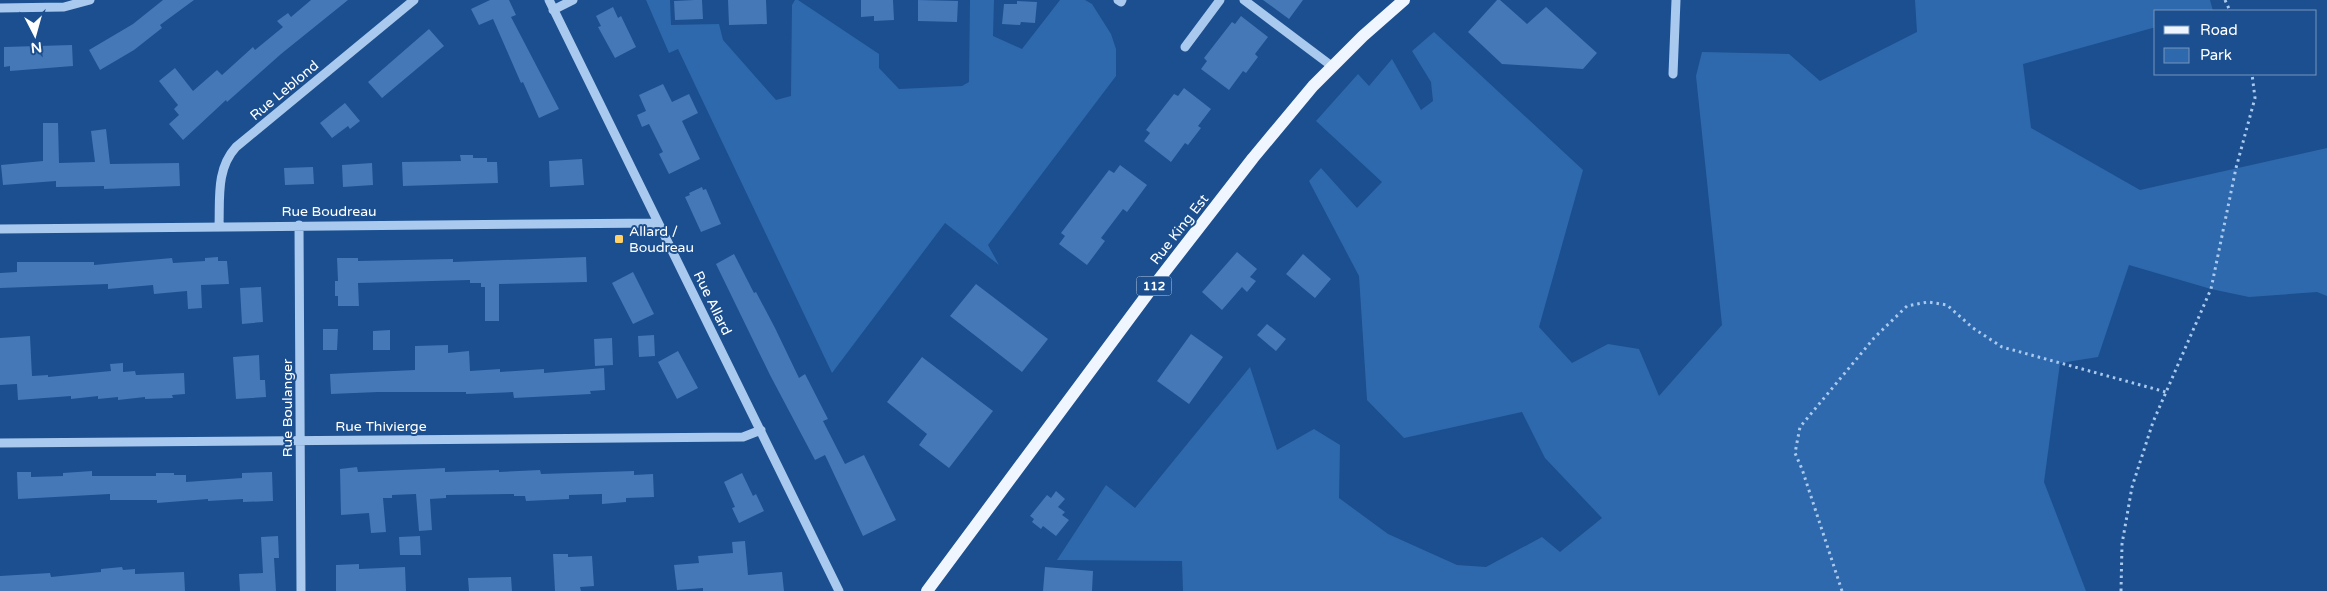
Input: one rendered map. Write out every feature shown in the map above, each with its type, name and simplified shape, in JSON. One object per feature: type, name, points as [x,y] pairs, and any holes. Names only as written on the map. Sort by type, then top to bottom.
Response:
[{"type":"main road","name":"Rue King Est","points":[[928,591],[1149,292],[1247,166],[1313,86],[1404,0]]},
{"type":"street","points":[[0,8],[64,6],[90,0]]},
{"type":"street","name":"Rue Leblond","points":[[219,226],[221,177],[227,157],[236,147],[414,0]]},
{"type":"street","name":"Rue Allard","points":[[549,0],[839,591]]},
{"type":"street","points":[[554,10],[573,0]]},
{"type":"street","points":[[1118,0],[1121,2],[1122,0]]},
{"type":"street","points":[[1185,47],[1220,0]]},
{"type":"street","points":[[1244,0],[1333,67]]},
{"type":"street","points":[[1673,74],[1676,0]]},
{"type":"street","name":"Rue Boudreau","points":[[0,229],[658,222]]},
{"type":"street","name":"Rue Boulanger","points":[[299,225],[301,591]]},
{"type":"street","name":"Rue Thivierge","points":[[0,442],[743,437],[761,430]]},
{"type":"path","points":[[2121,591],[2122,544],[2132,487],[2153,422],[2211,289],[2236,168],[2255,98],[2252,75]]},
{"type":"path","points":[[1842,591],[1795,453],[1800,428],[1874,338],[1907,306],[1928,302],[1947,305],[1973,328],[2002,347],[2166,392]]},
{"type":"green space","points":[[646,0],[670,0],[671,25],[719,24],[723,40],[776,100],[791,96],[792,5],[795,0],[798,0],[879,54],[879,68],[899,89],[962,86],[969,82],[970,0],[994,0],[993,36],[1022,49],[1060,0],[1085,0],[1092,4],[1111,34],[1116,49],[1116,76],[988,245],[999,265],[945,223],[832,373],[678,49],[669,53]]},
{"type":"green space","points":[[1915,0],[2210,0],[2213,10],[2154,10],[2154,28],[2023,64],[2031,128],[2140,190],[2327,148],[2327,296],[2317,292],[2249,297],[2211,289],[2129,265],[2098,357],[2060,363],[2044,482],[2086,591],[1183,591],[1182,561],[1057,560],[1106,485],[1135,508],[1250,367],[1277,450],[1314,429],[1340,445],[1339,498],[1388,534],[1457,565],[1486,567],[1542,537],[1560,552],[1602,518],[1545,458],[1522,412],[1404,438],[1367,400],[1359,276],[1309,181],[1321,168],[1357,208],[1382,182],[1316,121],[1358,74],[1369,86],[1392,59],[1421,110],[1433,101],[1431,82],[1412,51],[1434,32],[1583,170],[1539,327],[1572,363],[1608,344],[1639,349],[1659,396],[1722,325],[1696,76],[1702,52],[1789,54],[1820,81],[1917,32]]},
{"type":"building","points":[[163,0],[194,0],[160,25],[162,28],[134,50],[100,70],[89,50],[133,24]]},
{"type":"building","points":[[311,0],[348,0],[281,54],[227,102],[226,100],[183,140],[169,124],[179,115],[174,109],[178,105],[159,81],[175,68],[193,91],[217,70],[222,75],[253,47],[255,50],[283,27],[277,21],[288,13],[291,17]]},
{"type":"building","points":[[490,0],[509,0],[516,15],[511,17],[559,109],[539,118],[523,82],[521,83],[493,19],[479,25],[471,9]]},
{"type":"building","points":[[702,0],[703,19],[675,20],[674,1]]},
{"type":"building","points":[[728,0],[766,0],[767,24],[729,25]]},
{"type":"building","points":[[861,0],[893,0],[894,20],[874,21],[874,16],[861,17]]},
{"type":"building","points":[[918,0],[958,1],[957,22],[918,21]]},
{"type":"building","points":[[1263,0],[1303,0],[1289,19]]},
{"type":"building","points":[[1497,0],[1500,0],[1527,24],[1546,7],[1597,53],[1583,69],[1502,64],[1468,32]]},
{"type":"building","points":[[1017,1],[1037,2],[1035,23],[1021,22],[1020,25],[1002,24],[1004,4],[1017,4]]},
{"type":"building","points":[[613,7],[618,18],[621,16],[636,47],[615,58],[598,27],[601,26],[596,16]]},
{"type":"building","points":[[1241,16],[1268,37],[1255,54],[1258,57],[1246,73],[1243,71],[1229,90],[1201,69],[1207,61],[1204,58],[1232,22],[1235,24]]},
{"type":"building","points":[[429,29],[444,46],[382,98],[368,82]]},
{"type":"building","points":[[72,45],[73,66],[10,71],[10,66],[4,67],[4,47]]},
{"type":"building","points":[[663,84],[672,102],[689,94],[698,113],[682,121],[700,159],[669,174],[659,154],[663,152],[649,124],[642,127],[637,115],[646,111],[639,95]]},
{"type":"building","points":[[1184,88],[1211,109],[1198,126],[1201,128],[1188,145],[1185,143],[1171,162],[1144,141],[1150,133],[1146,130],[1174,94],[1178,96]]},
{"type":"building","points":[[345,103],[360,121],[350,129],[348,126],[332,138],[320,123]]},
{"type":"building","points":[[43,123],[58,123],[59,163],[95,162],[91,131],[106,129],[110,164],[179,163],[180,186],[104,189],[104,186],[56,187],[56,181],[3,185],[1,165],[43,161]]},
{"type":"building","points":[[460,155],[473,155],[473,158],[487,158],[487,162],[497,162],[498,183],[403,186],[402,162],[461,161]]},
{"type":"building","points":[[582,159],[584,185],[550,187],[549,161]]},
{"type":"building","points":[[372,163],[373,185],[343,187],[342,165]]},
{"type":"building","points":[[1120,165],[1147,185],[1127,212],[1123,209],[1101,238],[1105,241],[1087,265],[1059,244],[1065,236],[1061,233],[1109,170],[1114,173]]},
{"type":"building","points":[[313,167],[314,184],[285,185],[284,168]]},
{"type":"building","points":[[702,187],[703,190],[706,189],[721,224],[701,232],[685,197]]},
{"type":"building","points":[[1237,252],[1257,269],[1250,277],[1256,281],[1247,292],[1242,287],[1222,310],[1202,292]]},
{"type":"building","points":[[734,254],[775,328],[799,378],[805,374],[828,419],[823,421],[845,464],[864,455],[896,520],[863,536],[825,455],[815,460],[770,375],[716,264]]},
{"type":"building","points":[[1303,254],[1331,279],[1315,298],[1286,274]]},
{"type":"building","points":[[218,257],[218,261],[227,261],[229,284],[201,285],[202,308],[188,309],[187,291],[154,294],[153,285],[108,289],[108,284],[0,288],[0,273],[17,272],[17,262],[94,262],[94,265],[172,258],[173,263],[205,261],[205,258]]},
{"type":"building","points":[[586,257],[587,282],[499,284],[499,321],[485,321],[485,287],[481,287],[481,283],[470,283],[470,280],[358,283],[359,306],[338,306],[338,296],[335,296],[335,281],[338,281],[337,258],[358,258],[358,261],[453,259],[453,262]]},
{"type":"building","points":[[633,272],[654,314],[633,324],[612,283]]},
{"type":"building","points":[[976,284],[1048,339],[1022,372],[950,316]]},
{"type":"building","points":[[261,287],[263,322],[242,324],[240,288]]},
{"type":"building","points":[[1267,324],[1286,339],[1276,351],[1257,335]]},
{"type":"building","points":[[323,329],[338,329],[337,350],[323,350]]},
{"type":"building","points":[[390,330],[390,350],[373,350],[373,331]]},
{"type":"building","points":[[1191,334],[1223,357],[1189,404],[1157,381]]},
{"type":"building","points":[[654,335],[655,356],[639,357],[638,336]]},
{"type":"building","points":[[30,336],[32,376],[48,375],[48,377],[111,371],[110,364],[123,363],[123,372],[135,371],[136,375],[184,373],[185,394],[172,395],[173,398],[145,399],[145,397],[118,400],[118,397],[98,399],[98,396],[71,399],[71,396],[18,400],[17,384],[0,385],[0,338]]},
{"type":"building","points":[[612,338],[613,365],[595,366],[594,339]]},
{"type":"building","points":[[448,345],[448,353],[469,351],[470,371],[500,369],[500,372],[544,369],[544,373],[604,368],[605,390],[590,391],[591,394],[514,398],[513,392],[331,394],[330,374],[415,370],[415,346]]},
{"type":"building","points":[[678,351],[698,388],[677,399],[658,362]]},
{"type":"building","points":[[259,355],[260,380],[265,380],[266,397],[236,399],[233,357]]},
{"type":"building","points":[[922,357],[993,411],[949,468],[919,445],[927,434],[887,402]]},
{"type":"building","points":[[357,467],[358,472],[445,468],[445,472],[540,470],[541,474],[634,471],[634,475],[653,474],[654,497],[626,498],[626,502],[602,504],[602,494],[569,495],[569,499],[526,501],[525,496],[514,496],[514,494],[446,495],[446,498],[430,499],[432,530],[419,531],[416,494],[392,495],[392,498],[383,498],[386,532],[371,533],[369,513],[341,515],[340,469]]},
{"type":"building","points":[[92,471],[92,476],[156,476],[156,473],[174,473],[174,475],[186,475],[186,482],[242,478],[242,473],[272,472],[273,501],[243,502],[243,499],[208,501],[208,499],[157,503],[157,500],[110,500],[110,494],[18,499],[17,472],[31,472],[31,477],[63,476],[63,473]]},
{"type":"building","points":[[742,473],[753,496],[756,494],[764,511],[739,523],[732,508],[735,507],[724,482]]},
{"type":"building","points":[[1056,491],[1065,499],[1058,507],[1065,512],[1062,515],[1069,520],[1056,536],[1043,526],[1041,529],[1032,522],[1034,519],[1030,516],[1047,495],[1051,498]]},
{"type":"building","points":[[278,536],[279,558],[274,558],[276,591],[240,591],[239,574],[263,573],[261,537]]},
{"type":"building","points":[[420,536],[421,555],[400,555],[399,537]]},
{"type":"building","points":[[745,541],[748,575],[782,572],[784,591],[703,591],[703,588],[677,590],[674,565],[699,563],[698,556],[733,553],[732,542]]},
{"type":"building","points":[[553,554],[568,554],[568,557],[592,556],[594,586],[580,587],[581,591],[555,591]]},
{"type":"building","points":[[359,564],[359,569],[405,567],[406,591],[336,591],[336,565]]},
{"type":"building","points":[[122,567],[123,570],[135,569],[135,574],[184,572],[185,591],[0,591],[0,576],[50,573],[51,577],[101,572],[101,569]]},
{"type":"building","points":[[1045,567],[1093,571],[1092,591],[1043,591]]},
{"type":"building","points":[[511,577],[512,591],[469,591],[468,578]]},
{"type":"place","name":"Allard / Boudreau","points":[[619,239]]}]
